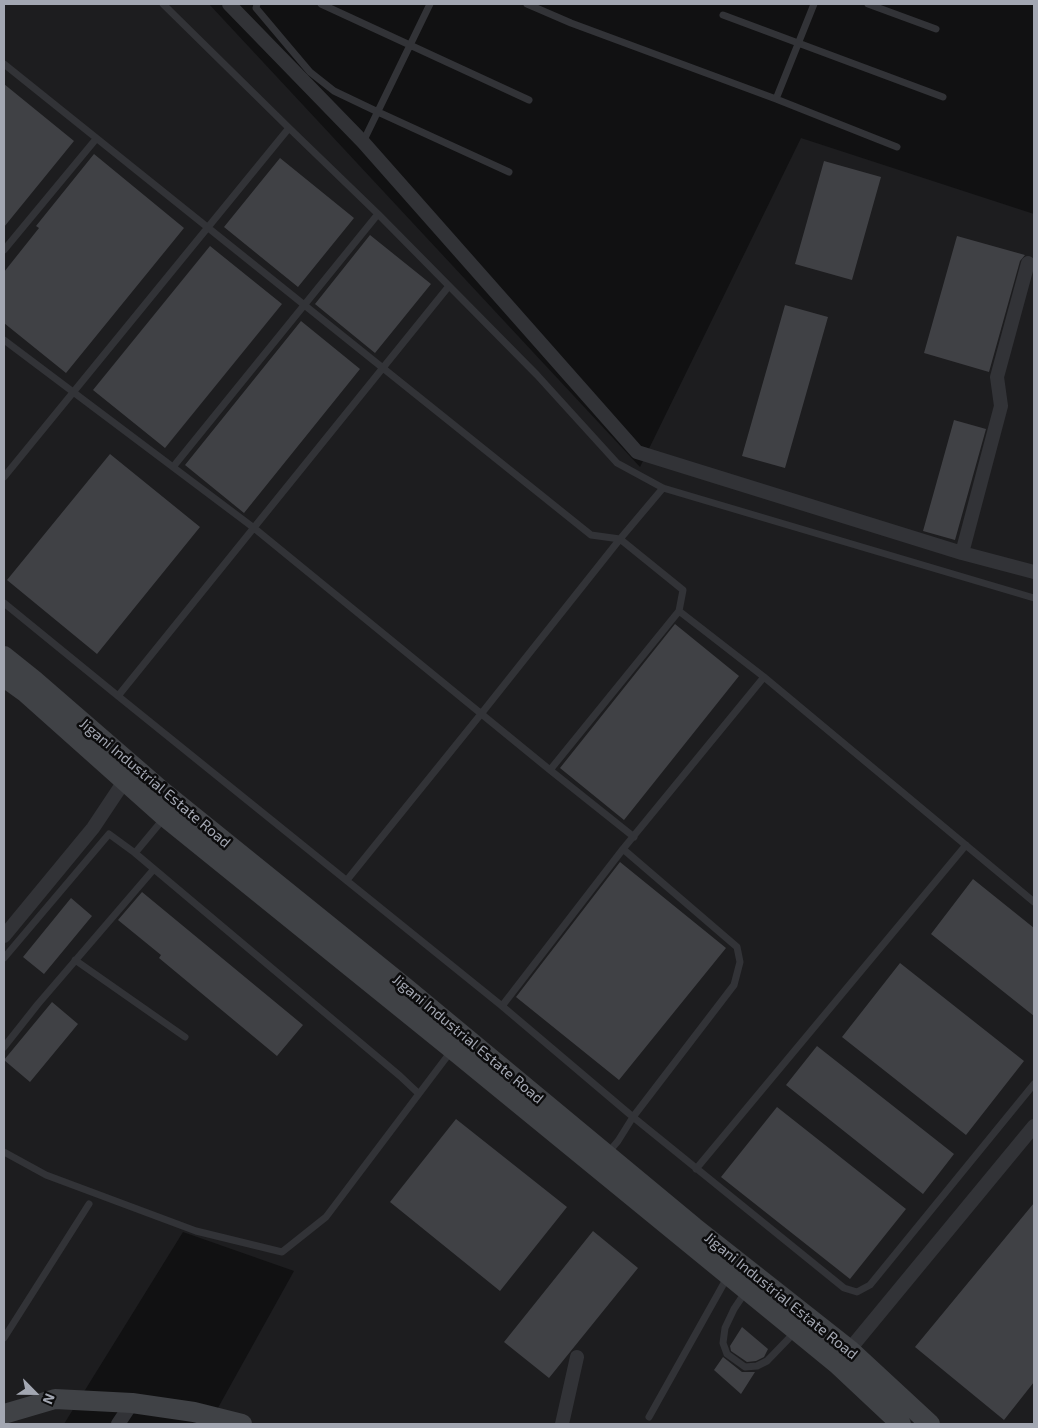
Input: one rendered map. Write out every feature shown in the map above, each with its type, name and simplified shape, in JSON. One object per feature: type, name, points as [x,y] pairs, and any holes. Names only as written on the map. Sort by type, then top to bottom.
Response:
[{"type":"main road","name":"Jigani Industrial Estate Road","points":[[4,656],[162,791],[406,988],[607,1154],[843,1357],[930,1424]]},
{"type":"main road","name":"Jigani Industrial Estate Road","points":[[4,677],[26,693],[165,817],[452,1049],[746,1291],[796,1331],[843,1357],[901,1424]]},
{"type":"main road","points":[[4,1414],[55,1400],[132,1403],[194,1412],[242,1424]]},
{"type":"street","points":[[229,4],[363,142],[637,452],[962,553],[1034,572]]},
{"type":"street","points":[[962,553],[1001,406],[998,377],[1028,263]]},
{"type":"street","points":[[4,936],[93,828],[125,780]]},
{"type":"street","points":[[843,1357],[1034,1126]]},
{"type":"street","points":[[562,1424],[577,1357]]},
{"type":"street","points":[[118,1424],[132,1403]]},
{"type":"lane","points":[[163,4],[378,214],[538,375],[617,463],[663,488],[1034,598]]},
{"type":"lane","points":[[257,4],[256,8],[310,72],[334,91],[509,172]]},
{"type":"lane","points":[[321,4],[529,100]]},
{"type":"lane","points":[[363,142],[430,4]]},
{"type":"lane","points":[[527,4],[571,23],[776,99],[896,147]]},
{"type":"lane","points":[[776,99],[814,4]]},
{"type":"lane","points":[[868,4],[936,29]]},
{"type":"lane","points":[[723,15],[943,97]]},
{"type":"lane","points":[[4,64],[381,369],[591,535],[620,539],[683,590],[679,611],[550,770]]},
{"type":"lane","points":[[4,477],[289,128]]},
{"type":"lane","points":[[4,250],[96,139]]},
{"type":"lane","points":[[173,467],[378,214]]},
{"type":"lane","points":[[118,696],[449,286]]},
{"type":"lane","points":[[4,340],[254,528],[634,837]]},
{"type":"lane","points":[[347,880],[663,488]]},
{"type":"lane","points":[[4,603],[502,1006],[633,1117],[844,1288],[857,1292],[870,1285],[1034,1084]]},
{"type":"lane","points":[[679,611],[764,677],[1034,902]]},
{"type":"lane","points":[[502,1006],[623,849],[764,677]]},
{"type":"lane","points":[[135,853],[165,817]]},
{"type":"lane","points":[[4,958],[109,834],[135,853],[418,1093]]},
{"type":"lane","points":[[696,1168],[966,845]]},
{"type":"lane","points":[[607,1154],[734,985],[740,962],[737,947],[623,849]]},
{"type":"lane","points":[[4,1047],[75,960],[154,869]]},
{"type":"lane","points":[[75,960],[186,1037]]},
{"type":"lane","points":[[4,1152],[46,1174],[196,1231],[282,1252],[326,1217],[452,1049]]},
{"type":"lane","points":[[4,1338],[89,1204]]},
{"type":"lane","points":[[649,1417],[728,1276]]},
{"type":"lane","points":[[746,1291],[734,1309],[725,1328],[723,1343],[727,1354],[745,1367],[757,1366],[767,1361],[796,1331]]},
{"type":"shaded area","points":[[4,4],[209,4],[640,467],[801,138],[1034,214],[1034,1424],[209,1424],[294,1271],[183,1232],[64,1424],[4,1424]]},
{"type":"building","points":[[4,84],[74,141],[4,227]]},
{"type":"building","points":[[94,154],[184,228],[66,373],[4,323],[4,272],[39,228],[36,226]]},
{"type":"building","points":[[280,158],[354,218],[298,287],[224,227]]},
{"type":"building","points":[[824,161],[881,177],[852,280],[795,264]]},
{"type":"building","points":[[370,235],[431,284],[375,353],[315,304]]},
{"type":"building","points":[[957,236],[1025,255],[1020,261],[989,372],[924,353]]},
{"type":"building","points":[[210,246],[282,304],[165,448],[93,390]]},
{"type":"building","points":[[785,305],[828,317],[785,468],[742,456]]},
{"type":"building","points":[[301,321],[360,369],[244,513],[185,465]]},
{"type":"building","points":[[954,420],[986,429],[955,540],[923,531]]},
{"type":"building","points":[[110,454],[200,527],[97,654],[7,580]]},
{"type":"building","points":[[675,624],[739,676],[624,820],[560,768]]},
{"type":"building","points":[[620,862],[726,948],[619,1080],[516,997]]},
{"type":"building","points":[[973,879],[1034,928],[1034,1016],[931,934]]},
{"type":"building","points":[[142,892],[303,1025],[277,1056],[159,958],[161,955],[118,920]]},
{"type":"building","points":[[71,898],[92,916],[44,974],[23,957]]},
{"type":"building","points":[[900,963],[1024,1061],[966,1135],[842,1037]]},
{"type":"building","points":[[52,1002],[78,1024],[30,1082],[4,1060]]},
{"type":"building","points":[[817,1046],[954,1154],[923,1194],[786,1085]]},
{"type":"building","points":[[777,1107],[906,1209],[850,1279],[721,1177]]},
{"type":"building","points":[[456,1119],[567,1207],[500,1291],[390,1202]]},
{"type":"building","points":[[1034,1203],[1034,1382],[1004,1420],[915,1347]]},
{"type":"building","points":[[593,1231],[638,1268],[549,1378],[504,1342]]},
{"type":"building","points":[[742,1327],[768,1349],[764,1357],[756,1361],[747,1362],[731,1351],[730,1346]]},
{"type":"building","points":[[723,1357],[742,1372],[755,1372],[741,1394],[714,1370]]}]
